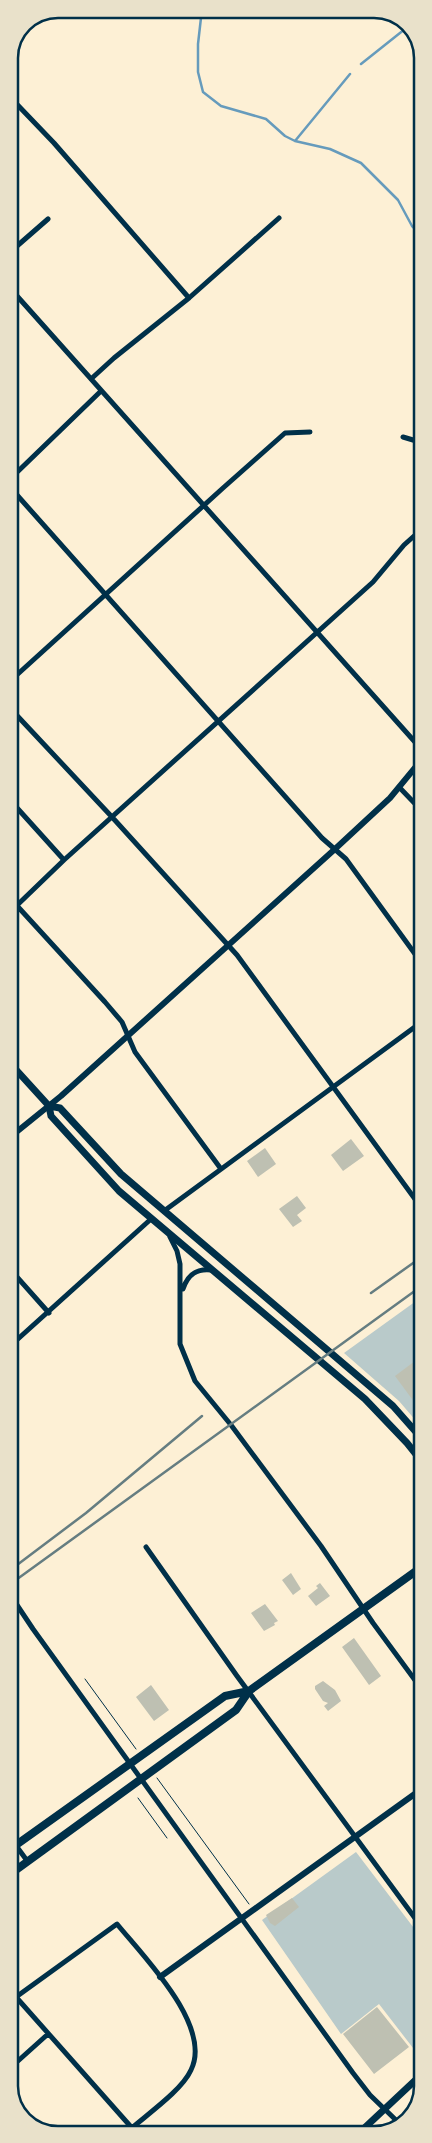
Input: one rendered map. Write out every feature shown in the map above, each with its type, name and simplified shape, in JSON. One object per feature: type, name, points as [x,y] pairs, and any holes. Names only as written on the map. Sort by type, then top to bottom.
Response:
[{"type":"main road","points":[[18,1072],[48,1106],[51,1116],[119,1191],[365,1400],[414,1453]]},
{"type":"main road","points":[[48,1106],[60,1108],[121,1174],[393,1406],[414,1430]]},
{"type":"main road","points":[[18,1869],[236,1710],[249,1691],[414,1573]]},
{"type":"main road","points":[[18,1844],[225,1696],[249,1691]]},
{"type":"main road","points":[[368,2125],[414,2082]]},
{"type":"street","points":[[18,105],[54,143],[188,298]]},
{"type":"street","points":[[91,379],[188,298],[279,218]]},
{"type":"street","points":[[18,245],[48,219]]},
{"type":"street","points":[[18,297],[414,741]]},
{"type":"street","points":[[18,471],[101,391]]},
{"type":"street","points":[[18,674],[204,504],[285,433],[310,432]]},
{"type":"street","points":[[403,437],[414,440]]},
{"type":"street","points":[[18,496],[322,838],[346,859],[414,953]]},
{"type":"street","points":[[18,905],[64,860],[373,582],[404,545],[414,536]]},
{"type":"street","points":[[18,717],[238,955],[414,1198]]},
{"type":"street","points":[[18,1131],[128,1036],[335,849],[383,805],[414,769]]},
{"type":"street","points":[[399,787],[414,803]]},
{"type":"street","points":[[18,809],[64,860]]},
{"type":"street","points":[[18,907],[122,1022],[135,1052],[221,1169]]},
{"type":"street","points":[[164,1211],[414,1028]]},
{"type":"street","points":[[18,1339],[151,1219]]},
{"type":"street","points":[[165,1230],[173,1241],[180,1264],[180,1344],[195,1381],[231,1425],[322,1546],[414,1678]]},
{"type":"street","points":[[181,1294],[184,1283],[196,1271],[212,1270]]},
{"type":"street","points":[[18,1278],[49,1313]]},
{"type":"street","points":[[146,1548],[414,1916]]},
{"type":"street","points":[[18,1606],[353,2073],[370,2095],[395,2120]]},
{"type":"street","points":[[160,1977],[414,1794]]},
{"type":"street","points":[[18,1853],[28,1862]]},
{"type":"street","points":[[18,1996],[117,1924],[160,1977],[183,2011],[194,2036],[196,2054],[192,2070],[184,2081],[135,2125]]},
{"type":"street","points":[[18,1999],[129,2125]]},
{"type":"street","points":[[18,2061],[48,2034]]},
{"type":"path","points":[[85,1679],[136,1749]]},
{"type":"path","points":[[156,1778],[249,1905]]},
{"type":"path","points":[[138,1798],[167,1838]]},
{"type":"shaded area","points":[[414,1302],[414,1418],[399,1401],[344,1353]]},
{"type":"shaded area","points":[[356,1852],[414,1928],[414,2049],[379,2004],[341,2034],[262,1920]]},
{"type":"building","points":[[351,1139],[364,1156],[343,1171],[331,1155]]},
{"type":"building","points":[[265,1148],[276,1164],[258,1177],[247,1161]]},
{"type":"building","points":[[297,1196],[306,1208],[297,1215],[302,1221],[293,1227],[279,1209]]},
{"type":"building","points":[[414,1362],[414,1402],[395,1376]]},
{"type":"building","points":[[291,1573],[301,1589],[293,1595],[282,1580]]},
{"type":"building","points":[[320,1583],[330,1596],[316,1606],[308,1596],[318,1588],[316,1586]]},
{"type":"building","points":[[265,1604],[278,1621],[274,1623],[275,1625],[264,1631],[251,1613]]},
{"type":"building","points":[[354,1638],[381,1676],[369,1685],[342,1647]]},
{"type":"building","points":[[323,1681],[335,1690],[341,1701],[328,1711],[324,1706],[328,1703],[323,1701],[315,1689],[315,1686]]},
{"type":"building","points":[[151,1685],[169,1710],[154,1721],[136,1697]]},
{"type":"building","points":[[292,1898],[299,1907],[275,1926],[270,1923],[266,1915]]},
{"type":"building","points":[[377,2007],[409,2047],[374,2074],[343,2034]]},
{"type":"waterway","points":[[201,18],[198,44],[198,72],[203,92],[221,106],[266,119],[285,136],[295,141],[330,149],[361,163],[398,200],[414,228]]},
{"type":"waterway","points":[[361,64],[404,30]]},
{"type":"waterway","points":[[295,141],[350,74]]},
{"type":"railway","points":[[371,1293],[414,1262]]},
{"type":"railway","points":[[18,1578],[414,1292]]},
{"type":"railway","points":[[18,1564],[86,1513],[202,1416]]}]
